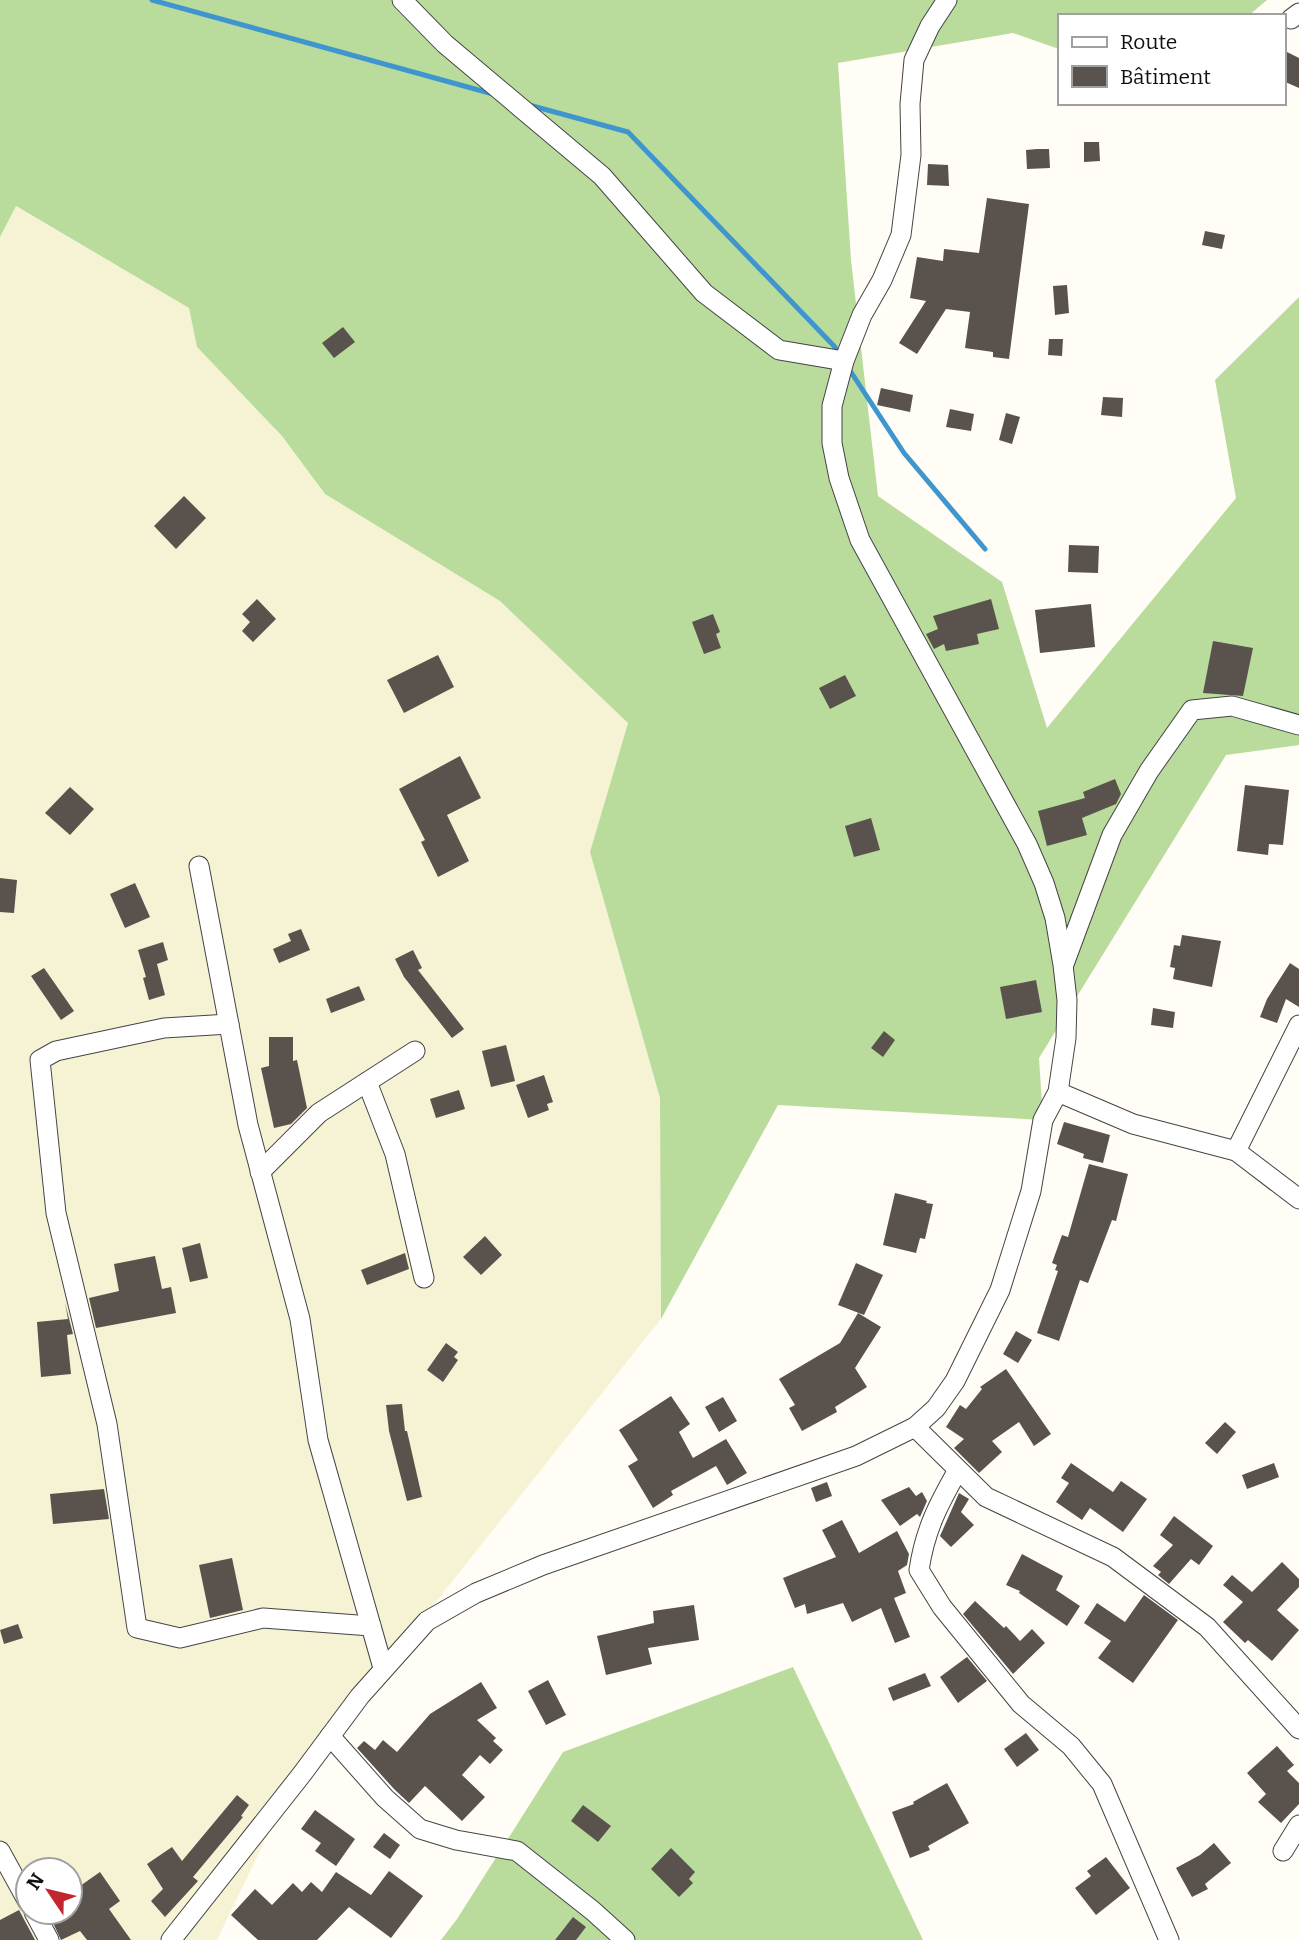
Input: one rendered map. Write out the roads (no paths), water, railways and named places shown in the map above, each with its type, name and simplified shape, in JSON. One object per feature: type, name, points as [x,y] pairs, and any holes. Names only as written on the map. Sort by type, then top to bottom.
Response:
[{"type":"street","points":[[402,0],[444,44],[602,176],[704,293],[779,350],[844,361]]},
{"type":"street","points":[[171,1940],[383,1668],[427,1621],[476,1593],[543,1565],[856,1456],[915,1427],[936,1408],[955,1381],[1000,1290],[1031,1191],[1043,1120],[1058,1092],[1066,1038],[1067,1000],[1055,918],[1027,844],[860,540],[839,478],[832,443],[832,406],[844,361],[862,315],[901,235],[911,155],[910,104],[914,60],[930,26],[947,0]]},
{"type":"street","points":[[1063,965],[1112,835],[1149,771],[1192,710],[1232,706],[1299,725]]},
{"type":"street","points":[[200,866],[248,1125],[300,1319],[318,1440],[383,1668]]},
{"type":"street","points":[[229,1024],[164,1028],[57,1051],[40,1060],[56,1213],[107,1424],[136,1628],[180,1638],[262,1618],[371,1626]]},
{"type":"street","points":[[1236,1151],[1299,1026]]},
{"type":"street","points":[[260,1172],[319,1113],[415,1051]]},
{"type":"street","points":[[367,1082],[395,1154],[424,1278]]},
{"type":"street","points":[[1058,1092],[1133,1124],[1236,1151],[1299,1199]]},
{"type":"street","points":[[915,1427],[986,1497],[1113,1557],[1197,1619],[1299,1730]]},
{"type":"street","points":[[958,1470],[939,1503],[923,1542],[919,1570],[942,1607],[1021,1704],[1071,1746],[1102,1784],[1169,1940]]},
{"type":"street","points":[[330,1736],[385,1798],[420,1829],[456,1840],[517,1851],[625,1940]]},
{"type":"street","points":[[1283,1852],[1299,1825]]},
{"type":"street","points":[[0,1851],[14,1876]]},
{"type":"waterway","points":[[152,0],[493,94]]},
{"type":"waterway","points":[[529,105],[628,132],[840,355]]},
{"type":"waterway","points":[[847,366],[904,453],[985,549]]}]
